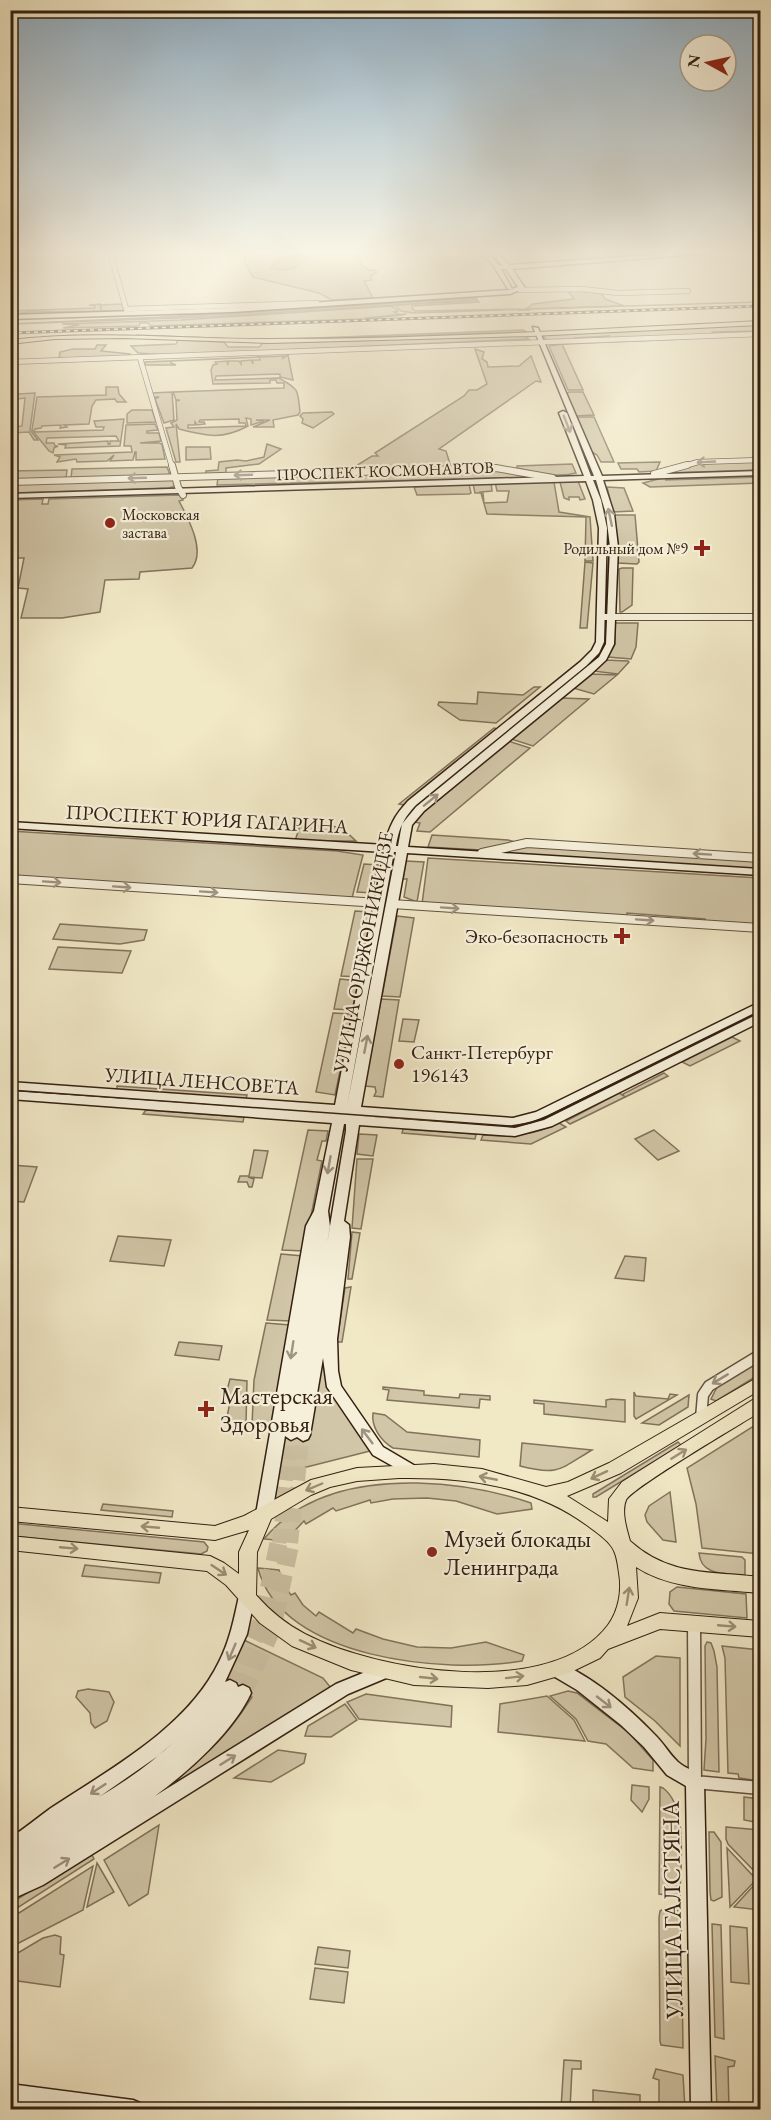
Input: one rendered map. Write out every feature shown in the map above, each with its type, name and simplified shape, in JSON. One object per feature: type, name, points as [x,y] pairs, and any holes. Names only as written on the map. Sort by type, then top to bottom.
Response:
[{"type":"main road","points":[[544,1494],[571,1488],[615,1468],[760,1382]]},
{"type":"main road","points":[[609,1641],[624,1613],[629,1596],[629,1579],[616,1511],[618,1498],[641,1478],[760,1404]]},
{"type":"main road","points":[[10,1514],[208,1533],[236,1528],[322,1483],[360,1475],[412,1471],[475,1476],[508,1482],[566,1503],[594,1520],[623,1548],[666,1573],[760,1585]]},
{"type":"main road","points":[[247,1596],[248,1552],[264,1514]]},
{"type":"main road","points":[[10,1543],[210,1564],[222,1571],[262,1613],[298,1639],[348,1661],[386,1671],[435,1679],[473,1681],[514,1678],[556,1669],[579,1660],[609,1641],[660,1621],[760,1629]]},
{"type":"street","points":[[10,362],[328,351]]},
{"type":"street","name":"УЛИЦА ОРДЖОНИКИДЗЕ","points":[[542,351],[613,528],[606,617],[600,642],[592,655],[406,809],[394,827],[321,1211],[323,1227],[297,1435],[339,1212],[407,824],[415,813],[603,658],[610,644],[606,617]]},
{"type":"street","points":[[140,358],[180,491]]},
{"type":"street","points":[[654,474],[698,462],[760,460]]},
{"type":"street","points":[[10,482],[500,468],[553,478]]},
{"type":"street","name":"ПРОСПЕКТ КОСМОНАВТОВ","points":[[10,495],[760,472]]},
{"type":"street","name":"ПРОСПЕКТ КОСМОНАВТОВ","points":[[180,491],[760,472]]},
{"type":"street","points":[[606,617],[760,617]]},
{"type":"street","name":"ПРОСПЕКТ ЮРИЯ ГАГАРИНА","points":[[10,827],[760,873]]},
{"type":"street","points":[[482,853],[527,843],[760,858]]},
{"type":"street","name":"ПРОСПЕКТ ЮРИЯ ГАГАРИНА","points":[[402,851],[482,853],[760,873]]},
{"type":"street","points":[[10,879],[379,903]]},
{"type":"street","points":[[392,904],[760,928]]},
{"type":"street","name":"УЛИЦА ЛЕНСОВЕТА","points":[[10,1095],[504,1123],[527,1120],[760,1007]]},
{"type":"street","name":"УЛИЦА ЛЕНСОВЕТА","points":[[354,1116],[497,1132],[532,1129],[760,1018]]},
{"type":"street","name":"УЛИЦА ЛЕНСОВЕТА","points":[[10,1086],[338,1115]]},
{"type":"street","points":[[264,1514],[313,1226],[321,1211]]},
{"type":"street","points":[[339,1212],[344,1229],[329,1354],[334,1387],[378,1451],[412,1471]]},
{"type":"street","points":[[701,1418],[703,1395],[709,1386],[760,1355]]},
{"type":"street","points":[[10,1849],[156,1747],[188,1720],[226,1666],[242,1629],[247,1596]]},
{"type":"street","points":[[694,1623],[695,1782],[760,1788]]},
{"type":"street","name":"УЛИЦА ГАЛСТЯНА","points":[[556,1669],[583,1685],[627,1719],[650,1741],[673,1769],[695,1782],[701,2109]]},
{"type":"street","points":[[10,1891],[37,1879],[342,1689],[386,1671]]},
{"type":"street","points":[[10,1859],[121,1792],[169,1757],[219,1705],[237,1691],[230,1714],[179,1768],[129,1804],[10,1878]]},
{"type":"street","points":[[10,1840],[40,1829]]},
{"type":"street","points":[[10,2094],[133,2109]]},
{"type":"shaded area","points":[[101,351],[130,354],[130,356],[59,359],[60,352]]},
{"type":"shaded area","points":[[136,351],[259,351],[167,355]]},
{"type":"shaded area","points":[[476,351],[484,352],[482,359],[487,362],[488,367],[519,366],[531,356],[541,382],[536,381],[439,449],[446,451],[451,467],[351,469],[372,456],[378,456],[375,453],[464,396],[469,390],[477,390],[487,384]]},
{"type":"shaded area","points":[[551,351],[565,351],[583,390],[568,390]]},
{"type":"shaded area","points":[[288,355],[293,380],[280,377],[280,374],[216,376],[215,380],[279,378],[296,390],[299,398],[300,412],[298,415],[273,420],[274,427],[253,427],[270,420],[256,420],[264,421],[251,425],[251,419],[246,418],[248,426],[222,435],[206,435],[179,429],[176,424],[180,462],[176,462],[166,428],[174,427],[171,423],[177,420],[176,401],[180,400],[176,400],[173,392],[284,388],[284,383],[277,383],[276,380],[270,380],[270,383],[213,384],[211,370],[213,365],[217,364],[215,362],[227,361],[228,365],[228,361],[239,361],[241,364],[241,361],[251,360],[253,364],[253,360],[260,360],[259,357],[284,356],[283,358]],"holes":[[[239,419],[239,423],[245,423],[246,426],[188,428],[188,425],[195,425],[195,422],[197,425],[205,424],[199,422],[200,420]]]},
{"type":"shaded area","points":[[171,361],[176,365],[145,365],[145,362]]},
{"type":"shaded area","points":[[106,387],[118,387],[119,394],[126,402],[117,402],[115,399],[96,400],[92,406],[89,424],[64,425],[67,427],[60,428],[61,425],[42,426],[34,432],[103,430],[104,427],[96,427],[94,421],[124,419],[120,446],[65,448],[66,445],[58,444],[108,441],[110,444],[110,441],[119,441],[116,436],[47,438],[46,443],[54,443],[58,446],[54,448],[53,453],[49,451],[32,430],[37,397],[106,395]]},
{"type":"shaded area","points":[[172,392],[174,420],[164,423],[155,399],[159,397],[153,397],[152,393]]},
{"type":"shaded area","points":[[583,392],[594,415],[576,416],[567,393]]},
{"type":"shaded area","points":[[35,393],[30,430],[38,440],[34,440],[29,432],[11,433],[11,430],[15,428],[11,429],[11,424],[13,427],[22,426],[25,398],[11,400],[11,398],[18,394]]},
{"type":"shaded area","points":[[132,410],[152,410],[156,422],[127,423],[127,414]]},
{"type":"shaded area","points":[[332,412],[334,414],[313,428],[302,423],[303,419],[300,416],[303,413]]},
{"type":"shaded area","points":[[577,417],[594,417],[614,462],[601,462],[592,452]]},
{"type":"shaded area","points":[[155,424],[158,430],[147,431],[147,433],[159,433],[161,441],[140,443],[162,444],[165,459],[136,460],[135,452],[133,460],[110,461],[114,455],[107,461],[77,462],[76,459],[57,462],[60,457],[54,455],[132,452],[131,446],[124,446],[126,425]]},
{"type":"shaded area","points":[[267,444],[281,449],[259,464],[226,468],[226,473],[206,474],[206,471],[218,470],[219,462],[246,461],[264,457]]},
{"type":"shaded area","points":[[186,447],[210,447],[211,459],[186,460]]},
{"type":"shaded area","points":[[760,461],[760,470],[665,473],[696,463]]},
{"type":"shaded area","points":[[660,462],[656,471],[639,472],[637,469],[621,469],[618,463]]},
{"type":"shaded area","points":[[572,464],[576,473],[561,475],[517,468],[517,466]]},
{"type":"shaded area","points":[[167,467],[170,475],[71,478],[72,469]]},
{"type":"shaded area","points":[[493,469],[540,477],[217,485],[218,478]]},
{"type":"shaded area","points":[[67,470],[66,478],[11,480],[10,471]]},
{"type":"shaded area","points":[[760,474],[760,476],[665,480],[760,477],[760,483],[650,487],[643,483],[666,477]]},
{"type":"shaded area","points":[[173,479],[175,486],[169,488],[11,493],[10,483]]},
{"type":"shaded area","points":[[578,481],[585,499],[564,498],[560,482]]},
{"type":"shaded area","points":[[491,482],[492,491],[481,492],[484,503],[507,502],[509,491],[497,491],[495,482],[554,482],[559,512],[590,517],[593,561],[585,561],[586,517],[487,514],[481,493],[475,493],[473,484]]},
{"type":"shaded area","points":[[469,484],[471,493],[469,494],[417,495],[414,487]]},
{"type":"shaded area","points":[[607,487],[624,488],[633,511],[613,512]]},
{"type":"shaded area","points":[[180,495],[183,500],[179,501],[191,525],[196,544],[196,561],[192,568],[140,572],[139,579],[105,580],[100,612],[62,618],[21,618],[28,589],[18,588],[24,558],[11,558],[10,500],[43,499],[42,504],[48,504],[49,499]]},
{"type":"shaded area","points":[[614,515],[635,515],[639,562],[637,564],[617,563]]},
{"type":"shaded area","points":[[585,562],[593,563],[587,628],[580,628]]},
{"type":"shaded area","points":[[633,568],[632,605],[620,612],[619,569]]},
{"type":"shaded area","points":[[605,622],[607,622],[606,645],[600,656],[415,808],[406,818],[401,830],[398,830],[413,807],[592,660],[602,648]]},
{"type":"shaded area","points":[[615,623],[638,623],[636,647],[631,659],[608,657],[615,644]]},
{"type":"shaded area","points":[[605,660],[629,662],[618,674],[593,671]]},
{"type":"shaded area","points":[[590,674],[617,675],[594,694],[573,688]]},
{"type":"shaded area","points":[[534,687],[540,687],[496,723],[460,720],[438,705],[439,702],[477,704],[478,692],[523,695]]},
{"type":"shaded area","points":[[561,698],[589,699],[533,746],[511,739]]},
{"type":"shaded area","points":[[494,728],[498,729],[404,805],[399,804]]},
{"type":"shaded area","points":[[508,741],[530,748],[430,832],[417,831],[420,823],[414,822],[419,815]]},
{"type":"shaded area","points":[[300,825],[341,827],[356,841],[298,841],[296,838]]},
{"type":"shaded area","points":[[10,831],[337,851],[363,855],[352,898],[11,877]]},
{"type":"shaded area","points":[[432,835],[515,842],[481,850],[428,847]]},
{"type":"shaded area","points":[[517,846],[760,859],[760,869],[498,853]]},
{"type":"shaded area","points":[[428,858],[760,878],[760,926],[706,923],[705,919],[627,913],[627,918],[422,904]]},
{"type":"shaded area","points":[[406,861],[424,862],[417,902],[404,897],[407,879],[403,879]]},
{"type":"shaded area","points":[[364,864],[378,865],[372,893],[357,892]]},
{"type":"shaded area","points":[[355,911],[371,912],[372,915],[359,977],[341,976]]},
{"type":"shaded area","points":[[397,916],[414,918],[400,997],[382,996]]},
{"type":"shaded area","points":[[60,924],[147,930],[144,940],[120,944],[53,939]]},
{"type":"shaded area","points":[[58,947],[131,951],[122,973],[49,969]]},
{"type":"shaded area","points":[[340,979],[359,981],[352,1010],[334,1009]]},
{"type":"shaded area","points":[[381,999],[399,1000],[383,1097],[374,1096],[375,1087],[365,1086]]},
{"type":"shaded area","points":[[333,1013],[352,1014],[335,1095],[316,1092]]},
{"type":"shaded area","points":[[403,1019],[419,1020],[414,1042],[399,1041]]},
{"type":"shaded area","points":[[732,1037],[740,1041],[690,1066],[682,1062]]},
{"type":"shaded area","points":[[664,1073],[668,1076],[570,1124],[566,1121],[619,1093],[624,1096],[623,1094]]},
{"type":"shaded area","points":[[117,1086],[247,1095],[246,1099],[117,1091]]},
{"type":"shaded area","points":[[146,1110],[244,1117],[243,1122],[143,1114]]},
{"type":"shaded area","points":[[559,1123],[566,1127],[531,1144],[481,1140],[483,1135],[522,1134]]},
{"type":"shaded area","points":[[403,1129],[476,1135],[475,1139],[402,1133]]},
{"type":"shaded area","points":[[308,1130],[328,1131],[326,1141],[322,1141],[317,1160],[322,1161],[304,1251],[282,1250]]},
{"type":"shaded area","points":[[654,1130],[679,1151],[658,1160],[635,1139]]},
{"type":"shaded area","points":[[359,1134],[377,1135],[373,1156],[357,1154]]},
{"type":"shaded area","points":[[254,1150],[268,1151],[262,1178],[248,1177],[254,1179],[252,1187],[249,1187],[247,1182],[238,1182],[240,1176],[249,1176]]},
{"type":"shaded area","points":[[357,1159],[373,1159],[361,1229],[352,1228]]},
{"type":"shaded area","points":[[11,1165],[37,1167],[24,1202],[11,1201]]},
{"type":"shaded area","points":[[352,1232],[360,1233],[352,1279],[348,1279]]},
{"type":"shaded area","points":[[118,1236],[171,1240],[164,1266],[110,1261]]},
{"type":"shaded area","points":[[281,1254],[303,1256],[290,1321],[267,1320]]},
{"type":"shaded area","points":[[625,1256],[646,1258],[644,1281],[615,1278]]},
{"type":"shaded area","points":[[351,1287],[342,1342],[337,1342],[345,1288]]},
{"type":"shaded area","points":[[266,1323],[290,1325],[273,1426],[252,1425],[254,1380]]},
{"type":"shaded area","points":[[179,1342],[222,1346],[219,1360],[175,1355]]},
{"type":"shaded area","points":[[322,1355],[325,1371],[335,1395],[370,1451],[291,1471],[278,1470],[284,1434],[310,1435]]},
{"type":"shaded area","points":[[760,1358],[760,1374],[716,1401],[711,1399],[718,1385]]},
{"type":"shaded area","points":[[230,1379],[247,1381],[246,1424],[226,1422],[230,1402],[224,1401]]},
{"type":"shaded area","points":[[383,1387],[424,1391],[424,1395],[459,1398],[460,1394],[490,1396],[490,1400],[480,1399],[479,1408],[387,1400],[389,1390]]},
{"type":"shaded area","points":[[634,1392],[636,1396],[668,1399],[670,1394],[677,1395],[636,1419]]},
{"type":"shaded area","points":[[689,1395],[688,1407],[659,1425],[642,1423]]},
{"type":"shaded area","points":[[534,1400],[606,1407],[606,1400],[625,1400],[625,1422],[544,1414],[544,1404],[534,1403]]},
{"type":"shaded area","points":[[373,1413],[385,1415],[407,1432],[480,1440],[479,1457],[393,1448],[378,1433]]},
{"type":"shaded area","points":[[760,1422],[760,1554],[702,1548],[696,1504],[687,1468]]},
{"type":"shaded area","points":[[678,1442],[681,1445],[593,1497],[593,1494]]},
{"type":"shaded area","points":[[522,1443],[592,1450],[559,1469],[533,1469],[520,1466]]},
{"type":"shaded area","points":[[417,1483],[489,1491],[531,1503],[532,1509],[497,1514],[456,1501],[427,1498],[393,1499],[371,1503],[370,1500],[336,1511],[333,1508],[306,1524],[304,1521],[285,1541],[264,1539],[296,1511],[333,1494],[375,1485]]},
{"type":"shaded area","points":[[670,1492],[676,1542],[663,1540],[647,1522],[645,1515],[649,1506]]},
{"type":"shaded area","points":[[103,1504],[173,1511],[172,1517],[101,1510]]},
{"type":"shaded area","points":[[10,1523],[204,1542],[208,1547],[207,1551],[201,1554],[11,1536]]},
{"type":"shaded area","points":[[699,1553],[742,1557],[745,1560],[745,1575],[710,1570],[704,1566]]},
{"type":"shaded area","points":[[85,1565],[161,1573],[159,1583],[82,1576]]},
{"type":"shaded area","points":[[258,1568],[279,1570],[283,1584],[291,1595],[295,1593],[303,1605],[316,1616],[319,1612],[353,1633],[356,1629],[383,1639],[417,1647],[451,1648],[486,1642],[524,1655],[522,1661],[490,1665],[412,1662],[370,1654],[332,1641],[298,1623],[273,1599]]},
{"type":"shaded area","points":[[677,1587],[746,1594],[747,1618],[674,1611],[669,1604],[670,1592]]},
{"type":"shaded area","points":[[244,1640],[323,1678],[331,1688],[197,1773],[150,1797],[206,1753],[230,1728],[252,1697],[223,1685]]},
{"type":"shaded area","points":[[707,1642],[711,1643],[717,1667],[719,1772],[704,1770],[705,1646]]},
{"type":"shaded area","points":[[722,1646],[760,1650],[760,1781],[739,1778],[738,1774],[728,1773],[725,1658]]},
{"type":"shaded area","points":[[656,1656],[680,1658],[680,1746],[655,1721],[625,1697],[623,1677]]},
{"type":"shaded area","points":[[88,1689],[109,1692],[114,1702],[107,1721],[95,1728],[91,1723],[90,1713],[76,1697],[78,1691]]},
{"type":"shaded area","points":[[568,1691],[577,1693],[629,1733],[653,1760],[653,1771],[633,1768],[606,1744],[588,1741],[576,1719],[550,1696]]},
{"type":"shaded area","points":[[366,1694],[452,1706],[451,1727],[359,1719],[347,1702]]},
{"type":"shaded area","points":[[547,1696],[574,1720],[585,1741],[498,1732],[500,1704]]},
{"type":"shaded area","points":[[345,1704],[357,1720],[331,1737],[305,1736],[308,1726]]},
{"type":"shaded area","points":[[278,1750],[306,1754],[304,1763],[271,1782],[234,1778]]},
{"type":"shaded area","points":[[632,1785],[649,1787],[649,1799],[642,1812],[631,1800]]},
{"type":"shaded area","points":[[660,1787],[671,1797],[680,1823],[680,1897],[659,1894]]},
{"type":"shaded area","points":[[744,1797],[760,1799],[760,1823],[744,1820]]},
{"type":"shaded area","points":[[159,1825],[148,1894],[129,1906],[104,1860]]},
{"type":"shaded area","points":[[726,1827],[760,1830],[760,1874],[757,1874],[728,1844]]},
{"type":"shaded area","points":[[709,1832],[714,1832],[721,1842],[722,1897],[714,1901],[711,1900],[710,1892]]},
{"type":"shaded area","points":[[727,1848],[755,1878],[754,1882],[730,1907]]},
{"type":"shaded area","points":[[91,1853],[94,1859],[11,1912],[11,1903]]},
{"type":"shaded area","points":[[97,1863],[114,1892],[87,1907]]},
{"type":"shaded area","points":[[93,1866],[83,1910],[11,1947],[11,1918]]},
{"type":"shaded area","points":[[755,1884],[760,1885],[760,1910],[734,1907]]},
{"type":"shaded area","points":[[665,1908],[681,1911],[683,2048],[661,2045],[660,2041],[659,1918],[660,1911]]},
{"type":"shaded area","points":[[712,1924],[721,1925],[724,2039],[715,2037]]},
{"type":"shaded area","points":[[730,1926],[747,1928],[749,1984],[731,1982]]},
{"type":"shaded area","points":[[55,1935],[61,1937],[60,1954],[64,1955],[60,1987],[11,1980],[11,1957],[43,1938]]},
{"type":"shaded area","points":[[318,1947],[350,1951],[348,1968],[315,1964]]},
{"type":"shaded area","points":[[315,1968],[348,1972],[344,2003],[310,1999]]},
{"type":"shaded area","points":[[715,2056],[735,2061],[734,2066],[728,2067],[729,2109],[717,2109]]},
{"type":"shaded area","points":[[564,2060],[581,2061],[581,2069],[572,2069],[570,2109],[561,2109]]},
{"type":"shaded area","points":[[656,2069],[683,2075],[685,2109],[659,2109],[659,2080],[653,2078]]},
{"type":"shaded area","points":[[593,2090],[640,2095],[640,2108],[593,2102]]},
{"type":"tunnel","points":[[279,1543],[291,1434]]},
{"type":"tunnel","points":[[291,1543],[303,1435]]},
{"type":"tunnel","points":[[230,1688],[262,1621],[279,1541]]},
{"type":"tunnel","points":[[243,1693],[272,1629],[291,1541]]},
{"type":"tram line","points":[[10,1090],[511,1126],[530,1123],[548,1116],[760,1011]]},
{"type":"place","name":"Московская застава","points":[[110,523]]},
{"type":"place","name":"Родильный дом №9","points":[[702,548]]},
{"type":"place","name":"Эко-безопасность","points":[[622,936]]},
{"type":"place","name":"Санкт-Петербург 196143","points":[[399,1064]]},
{"type":"place","name":"Мастерская Здоровья","points":[[206,1409]]},
{"type":"place","name":"Музей блокады Ленинграда","points":[[432,1552]]}]
